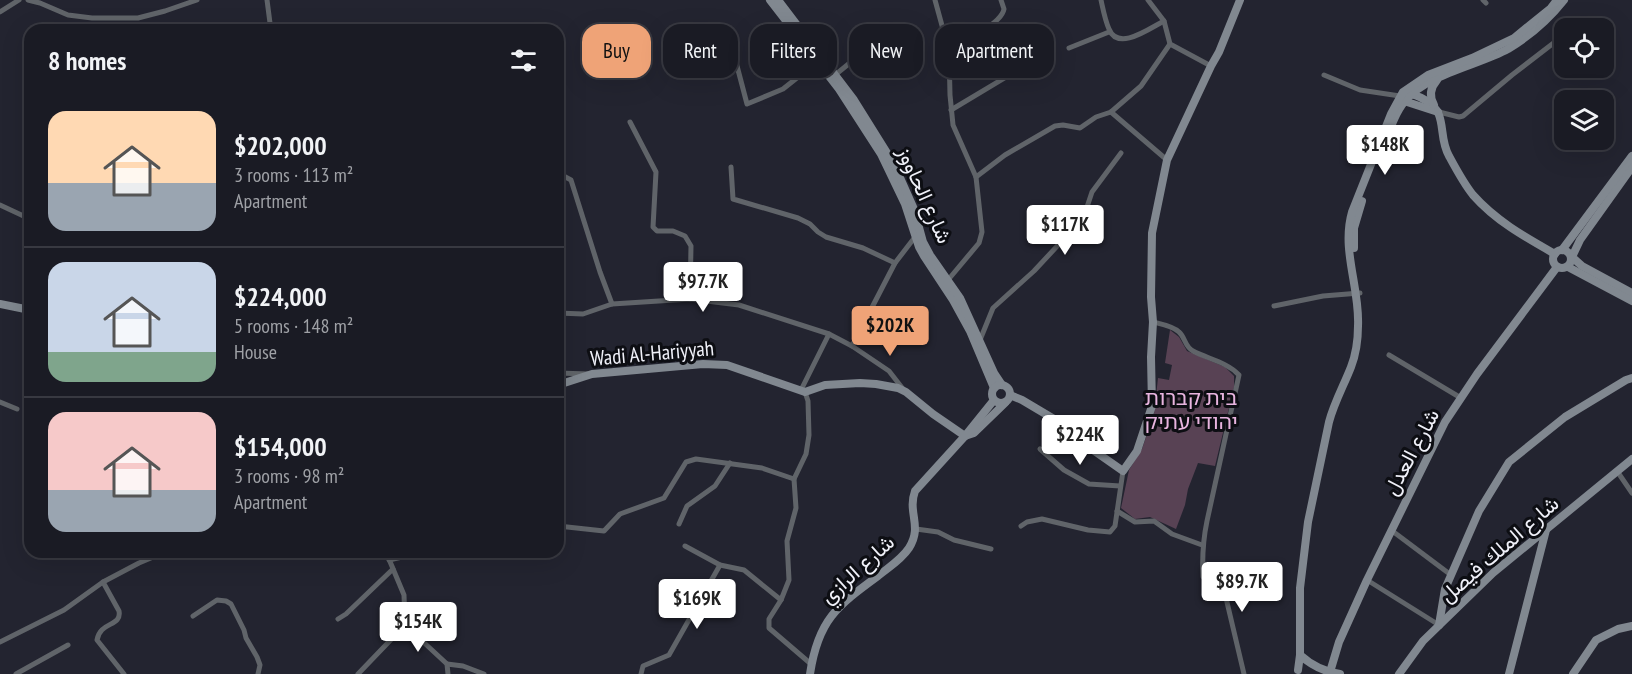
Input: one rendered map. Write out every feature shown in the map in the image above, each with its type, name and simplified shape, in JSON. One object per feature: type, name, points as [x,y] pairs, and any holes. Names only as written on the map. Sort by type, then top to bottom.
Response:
[{"type":"main road","points":[[770,0],[788,24]]},
{"type":"main road","name":"شارع الحاووز","points":[[778,0],[796,24]]},
{"type":"main road","points":[[998,386],[992,394],[994,400],[999,403],[1008,399],[1022,400],[1059,422],[1083,443],[1123,471],[1137,451],[1152,406],[1152,233],[1167,160],[1219,52],[1240,0]]},
{"type":"main road","points":[[1298,672],[1301,578],[1308,522],[1329,422],[1337,411],[1358,356],[1363,322],[1353,241],[1356,218],[1375,167],[1408,88],[1428,75],[1514,38],[1551,8],[1557,0]]},
{"type":"main road","points":[[1402,98],[1438,79],[1507,49],[1541,24],[1564,0]]},
{"type":"main road","points":[[829,78],[882,154],[905,204],[915,237],[924,256],[953,300],[998,386],[1009,389],[1008,399]]},
{"type":"main road","name":"شارع الحاووز","points":[[837,78],[854,100],[894,164],[914,209],[923,242],[960,298],[998,386]]},
{"type":"main road","points":[[1438,79],[1431,95],[1437,109],[1444,147],[1472,194],[1495,216],[1522,236],[1558,252],[1568,252],[1582,266],[1632,293]]},
{"type":"main road","points":[[1412,93],[1437,109]]},
{"type":"main road","points":[[1402,98],[1437,109]]},
{"type":"main road","points":[[1632,156],[1558,252],[1553,260],[1557,267],[1563,269],[1571,264],[1580,240],[1632,167]]},
{"type":"main road","name":"شارع العدل","points":[[1327,673],[1367,580],[1445,422],[1477,374],[1557,267]]},
{"type":"main road","points":[[1568,267],[1632,301]]},
{"type":"main road","points":[[0,304],[24,309]]},
{"type":"main road","name":"Wadi Al-Hariyyah","points":[[564,383],[592,374],[703,364],[727,365],[803,391]]},
{"type":"main road","points":[[1439,625],[1445,589],[1479,511],[1509,462],[1565,417],[1632,378]]},
{"type":"main road","points":[[803,391],[825,385],[860,383],[890,386],[906,392],[965,436]]},
{"type":"main road","name":"شارع الرازي","points":[[965,436],[974,433],[1008,399]]},
{"type":"main road","name":"شارع الرازي","points":[[810,674],[818,639],[832,614],[850,597],[899,560],[908,549],[916,530],[912,508],[915,490],[965,436],[994,400]]},
{"type":"main road","name":"شارع الملك فيصل","points":[[1399,674],[1424,641],[1493,573],[1632,459]]},
{"type":"main road","points":[[1509,674],[1546,529]]},
{"type":"main road","points":[[1573,674],[1596,640],[1618,629],[1632,626]]},
{"type":"main road","points":[[1300,656],[1327,673],[1340,674]]},
{"type":"street","points":[[0,12],[20,0]]},
{"type":"street","points":[[28,0],[68,15],[92,18],[138,18],[197,0]]},
{"type":"street","points":[[267,0],[271,24]]},
{"type":"street","points":[[935,0],[942,24]]},
{"type":"street","points":[[990,24],[1000,18],[1004,9],[1001,0]]},
{"type":"street","points":[[1101,0],[1109,32],[1118,38],[1129,39],[1164,21]]},
{"type":"street","points":[[1148,0],[1164,21],[1170,44],[1211,66]]},
{"type":"street","points":[[1069,48],[1109,32]]},
{"type":"street","points":[[1437,109],[1459,117],[1463,116],[1554,43]]},
{"type":"street","points":[[976,177],[1005,155],[1055,126],[1081,127],[1096,117],[1111,112],[1141,86],[1170,44]]},
{"type":"street","points":[[837,73],[849,64]]},
{"type":"street","points":[[738,70],[747,104],[783,89],[797,78]]},
{"type":"street","points":[[1324,75],[1360,90],[1402,98]]},
{"type":"street","points":[[948,280],[981,240],[976,177],[953,125],[949,78]]},
{"type":"street","points":[[951,110],[1005,78]]},
{"type":"street","points":[[1111,112],[1167,160]]},
{"type":"street","points":[[630,122],[656,172],[653,227],[657,231],[673,231],[685,236],[691,246],[690,299]]},
{"type":"street","points":[[980,340],[993,308],[1034,272],[1085,213],[1092,192],[1121,153]]},
{"type":"street","points":[[731,167],[734,199],[798,218],[826,237],[863,248],[895,263]]},
{"type":"street","points":[[564,176],[571,180],[612,304]]},
{"type":"street","points":[[0,205],[24,216]]},
{"type":"street","points":[[852,346],[895,263],[915,237]]},
{"type":"street","points":[[1274,306],[1323,296],[1358,293]]},
{"type":"street","points":[[564,313],[583,314],[612,304],[690,299],[739,305],[830,334],[889,371],[906,392]]},
{"type":"street","points":[[1153,322],[1179,331],[1190,349],[1235,370],[1239,375],[1202,545],[1203,577],[1222,590],[1226,598],[1244,674]]},
{"type":"street","points":[[811,664],[768,628],[769,619],[781,600],[789,580],[787,541],[796,507],[794,479],[806,454],[809,435],[808,401],[803,391],[830,334]]},
{"type":"street","points":[[1389,355],[1461,398]]},
{"type":"street","points":[[564,373],[592,374]]},
{"type":"street","points":[[0,402],[17,409]]},
{"type":"street","points":[[1040,449],[1064,470],[1089,484],[1120,486]]},
{"type":"street","points":[[564,527],[604,531],[620,514],[664,498],[686,462],[696,459],[762,468],[794,479]]},
{"type":"street","points":[[679,524],[687,506],[715,486],[730,463]]},
{"type":"street","points":[[1021,526],[1027,522],[1042,519],[1088,530],[1110,532],[1114,526],[1123,471]]},
{"type":"street","points":[[1617,471],[1632,494]]},
{"type":"street","points":[[1117,511],[1135,522],[1154,521],[1172,534],[1202,545]]},
{"type":"street","points":[[916,530],[938,532],[954,540],[991,549]]},
{"type":"street","points":[[1391,530],[1452,575]]},
{"type":"street","points":[[685,546],[720,565],[744,570],[781,600]]},
{"type":"street","points":[[0,642],[64,610],[103,582],[151,558]]},
{"type":"street","points":[[398,558],[389,560],[404,595],[405,625],[447,664],[463,666],[484,674]]},
{"type":"street","points":[[641,674],[643,666],[669,655],[720,565]]},
{"type":"street","points":[[338,619],[393,569]]},
{"type":"street","points":[[1367,580],[1439,625]]},
{"type":"street","points":[[103,582],[120,611],[120,616],[119,620],[102,629],[97,640],[124,674]]},
{"type":"street","points":[[193,616],[218,600],[231,604],[257,657],[260,665],[258,674]]},
{"type":"street","points":[[358,674],[405,625]]},
{"type":"street","points":[[15,674],[68,645]]},
{"type":"street","points":[[447,664],[448,674]]},
{"type":"green space","name":"בית קברות יהודי עתיק","points":[[1170,330],[1179,337],[1187,351],[1225,367],[1234,376],[1234,387],[1215,466],[1198,463],[1176,529],[1150,517],[1135,519],[1121,508],[1129,470],[1142,449],[1154,414],[1158,378],[1169,380],[1172,365],[1165,363]]}]
